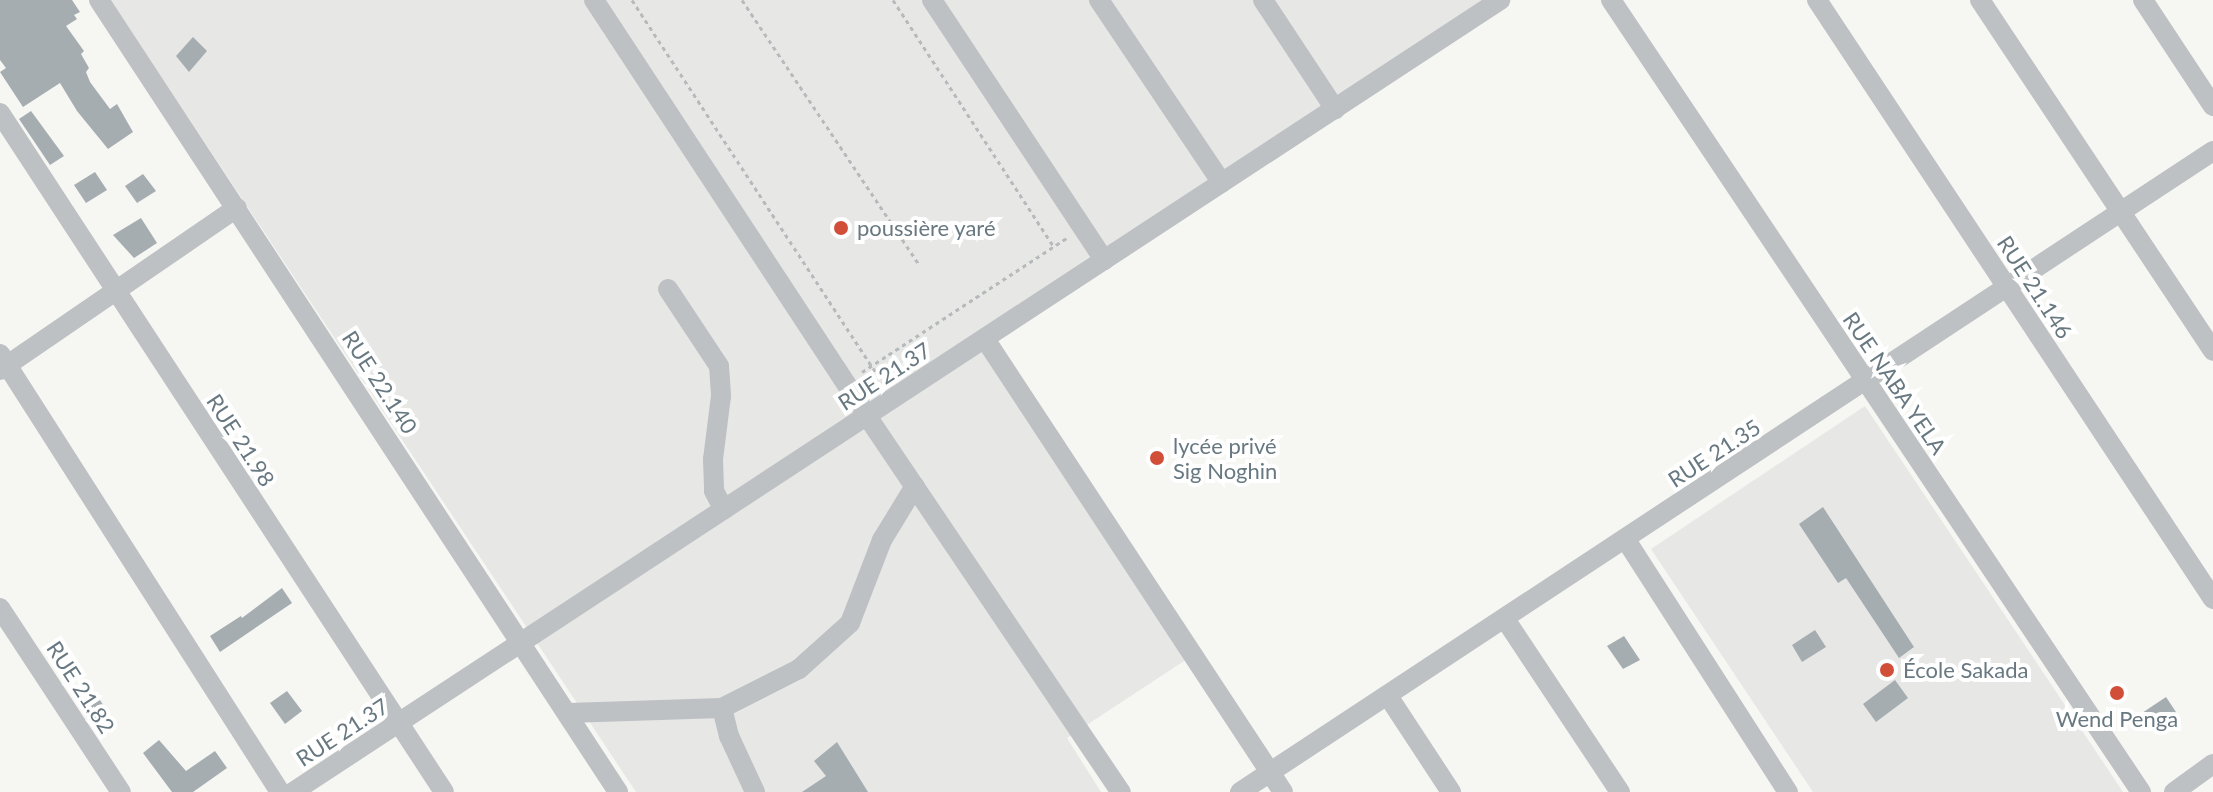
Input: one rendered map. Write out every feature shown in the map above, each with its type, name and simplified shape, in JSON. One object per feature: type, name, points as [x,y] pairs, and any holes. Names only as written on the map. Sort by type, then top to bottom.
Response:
[{"type":"street","name":"RUE 22.140","points":[[99,0],[618,792]]},
{"type":"street","points":[[594,0],[867,416],[1121,792]]},
{"type":"street","points":[[932,0],[1104,260]]},
{"type":"street","points":[[1099,0],[1222,183]]},
{"type":"street","points":[[1263,0],[1335,109]]},
{"type":"street","name":"RUE 21.37","points":[[293,792],[1500,0]]},
{"type":"street","name":"RUE NABA YELA","points":[[1611,0],[2141,792]]},
{"type":"street","name":"RUE 21.146","points":[[1817,0],[2213,599]]},
{"type":"street","points":[[1980,0],[2213,351]]},
{"type":"street","points":[[2143,0],[2213,106]]},
{"type":"street","name":"RUE 21.98","points":[[0,113],[444,792]]},
{"type":"street","name":"RUE 21.35","points":[[1240,792],[1866,383],[2213,151]]},
{"type":"street","points":[[237,208],[115,292],[3,363],[280,792]]},
{"type":"street","points":[[668,289],[719,366],[721,396],[714,491],[724,510]]},
{"type":"street","points":[[985,339],[1283,792]]},
{"type":"street","points":[[568,713],[722,708],[799,669],[850,623],[882,540],[915,486]]},
{"type":"street","points":[[1626,540],[1788,792]]},
{"type":"street","name":"RUE 21.82","points":[[0,608],[121,792]]},
{"type":"street","points":[[1505,619],[1620,792]]},
{"type":"street","points":[[1388,696],[1451,792]]},
{"type":"street","points":[[722,708],[729,736],[755,792]]},
{"type":"street","points":[[2174,792],[2213,764]]},
{"type":"path","points":[[632,0],[893,398]]},
{"type":"path","points":[[742,0],[919,264]]},
{"type":"path","points":[[893,0],[1054,247]]},
{"type":"path","points":[[845,382],[1082,227]]},
{"type":"shaded area","points":[[110,0],[923,0],[1091,256],[975,334],[1187,659],[1067,738],[1101,792],[636,792]]},
{"type":"shaded area","points":[[941,0],[1483,0],[1106,251]]},
{"type":"shaded area","name":"École Sakada","points":[[1865,406],[2123,792],[1813,792],[1651,549]]},
{"type":"building","points":[[0,0],[72,0],[80,12],[74,15],[77,19],[66,26],[84,51],[81,54],[89,68],[86,72],[90,82],[110,109],[117,104],[133,132],[108,149],[77,111],[60,83],[23,107],[0,72],[6,68],[0,60]]},
{"type":"building","points":[[193,37],[207,51],[189,72],[176,56]]},
{"type":"building","points":[[31,111],[64,156],[50,165],[19,119]]},
{"type":"building","points":[[95,172],[107,190],[86,203],[74,185]]},
{"type":"building","points":[[143,174],[156,191],[137,203],[125,186]]},
{"type":"building","points":[[141,218],[157,243],[134,258],[113,235]]},
{"type":"building","points":[[1823,507],[1914,647],[1899,658],[1846,578],[1838,583],[1799,524]]},
{"type":"building","points":[[282,588],[292,603],[220,652],[210,636],[242,618]]},
{"type":"building","points":[[1815,630],[1826,647],[1802,662],[1792,645]]},
{"type":"building","points":[[1624,636],[1640,660],[1623,669],[1607,646]]},
{"type":"building","points":[[1895,680],[1908,698],[1876,722],[1863,704]]},
{"type":"building","points":[[287,691],[302,711],[285,724],[270,703]]},
{"type":"building","points":[[2166,697],[2176,712],[2152,729],[2142,713]]},
{"type":"building","points":[[100,700],[110,716],[94,727],[83,711]]},
{"type":"building","points":[[159,740],[186,771],[215,751],[227,768],[193,792],[172,792],[143,753]]},
{"type":"building","points":[[837,742],[868,792],[802,792],[826,776],[814,761]]},
{"type":"place","name":"poussière yaré","points":[[841,228]]},
{"type":"place","name":"lycée privé Sig Noghin","points":[[1157,458]]},
{"type":"place","name":"École Sakada","points":[[1887,670]]},
{"type":"place","name":"Wend Penga","points":[[2117,693]]}]
